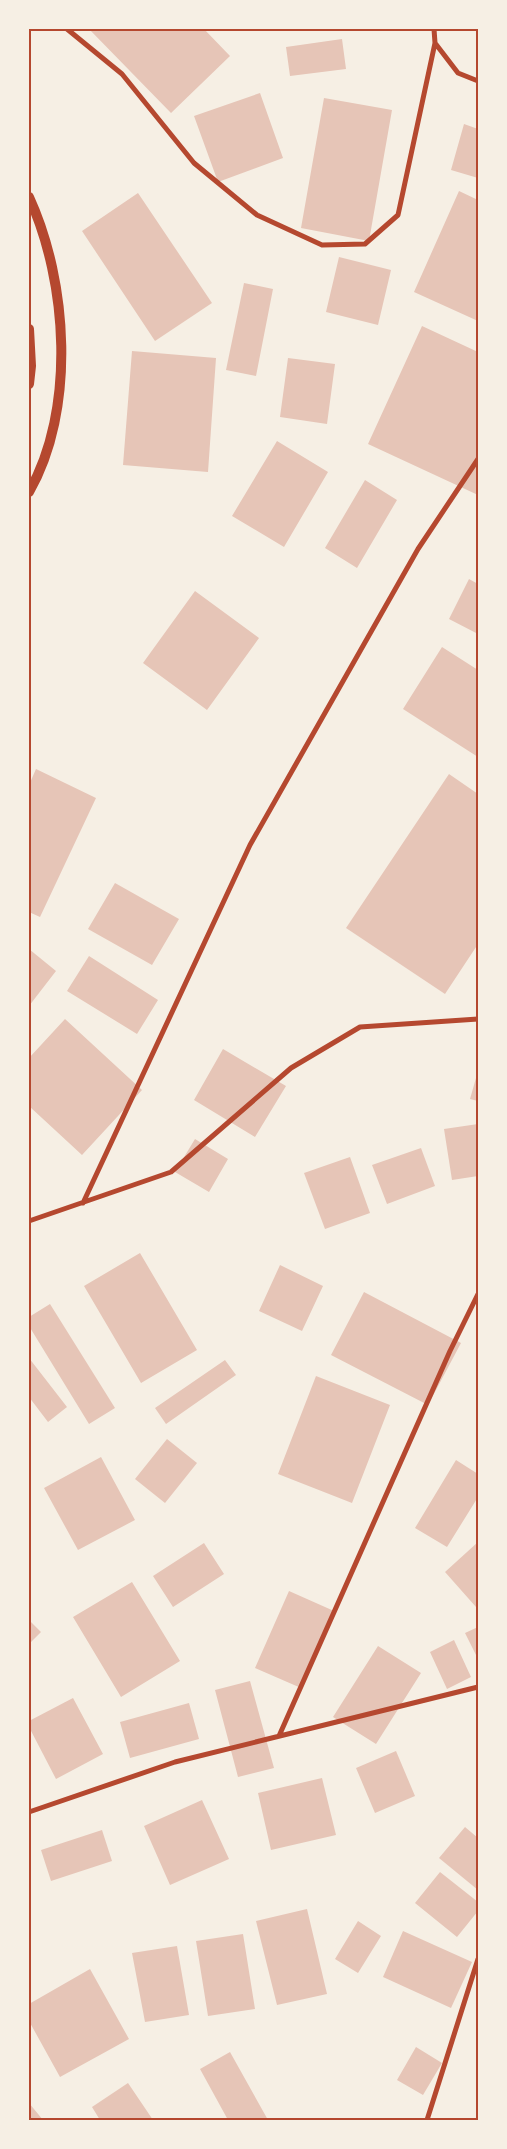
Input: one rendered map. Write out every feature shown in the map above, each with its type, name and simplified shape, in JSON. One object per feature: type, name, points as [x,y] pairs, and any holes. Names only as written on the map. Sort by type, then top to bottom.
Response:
[{"type":"main road","points":[[29,197],[43,236],[52,273],[61,347],[59,385],[53,430],[40,473],[29,492]]},
{"type":"main road","points":[[29,329],[31,366],[29,384]]},
{"type":"street","points":[[67,29],[122,74],[194,163],[256,215],[322,245],[365,244],[398,215],[435,43],[434,29]]},
{"type":"street","points":[[435,43],[458,73],[478,81]]},
{"type":"street","points":[[83,1203],[250,845],[418,550],[478,460]]},
{"type":"street","points":[[29,1221],[171,1172],[291,1068],[360,1028],[478,1019]]},
{"type":"street","points":[[279,1736],[446,1360],[478,1294]]},
{"type":"street","points":[[29,1812],[175,1762],[478,1687]]},
{"type":"street","points":[[427,2120],[478,1959]]},
{"type":"building","points":[[89,29],[204,29],[230,56],[171,113]]},
{"type":"building","points":[[342,39],[346,69],[290,76],[286,47]]},
{"type":"building","points":[[260,93],[283,158],[218,182],[194,116]]},
{"type":"building","points":[[324,98],[392,110],[369,241],[301,228]]},
{"type":"building","points":[[464,124],[478,129],[478,178],[451,170]]},
{"type":"building","points":[[459,191],[478,200],[478,321],[414,292]]},
{"type":"building","points":[[138,193],[212,303],[155,341],[82,231]]},
{"type":"building","points":[[339,257],[391,270],[378,325],[326,312]]},
{"type":"building","points":[[244,283],[273,289],[256,376],[226,370]]},
{"type":"building","points":[[422,326],[478,352],[478,495],[368,444]]},
{"type":"building","points":[[132,351],[216,358],[208,472],[123,465]]},
{"type":"building","points":[[288,358],[335,364],[327,424],[280,417]]},
{"type":"building","points":[[277,441],[328,472],[284,547],[232,516]]},
{"type":"building","points":[[365,480],[397,500],[357,568],[325,548]]},
{"type":"building","points":[[469,579],[478,584],[478,634],[449,619]]},
{"type":"building","points":[[195,591],[259,638],[207,710],[143,663]]},
{"type":"building","points":[[442,647],[478,670],[478,757],[403,709]]},
{"type":"building","points":[[36,769],[96,798],[40,917],[29,912],[29,785]]},
{"type":"building","points":[[449,774],[478,794],[478,944],[445,994],[346,928]]},
{"type":"building","points":[[115,883],[179,919],[152,965],[88,929]]},
{"type":"building","points":[[29,949],[56,971],[29,1006]]},
{"type":"building","points":[[89,956],[158,1000],[137,1034],[67,991]]},
{"type":"building","points":[[65,1019],[142,1090],[82,1155],[29,1106],[29,1058]]},
{"type":"building","points":[[223,1049],[286,1086],[255,1137],[194,1100]]},
{"type":"building","points":[[478,1071],[478,1101],[470,1099]]},
{"type":"building","points":[[478,1124],[478,1176],[452,1180],[444,1129]]},
{"type":"building","points":[[195,1139],[228,1159],[209,1192],[175,1172]]},
{"type":"building","points":[[421,1148],[435,1186],[387,1204],[372,1165]]},
{"type":"building","points":[[350,1157],[370,1213],[325,1229],[304,1173]]},
{"type":"building","points":[[140,1253],[197,1350],[141,1383],[84,1286]]},
{"type":"building","points":[[280,1265],[323,1286],[302,1331],[259,1311]]},
{"type":"building","points":[[364,1292],[461,1343],[428,1405],[331,1355]]},
{"type":"building","points":[[50,1304],[115,1408],[89,1424],[29,1326],[29,1317]]},
{"type":"building","points":[[29,1358],[67,1407],[48,1422],[29,1397]]},
{"type":"building","points":[[225,1360],[236,1375],[166,1424],[155,1408]]},
{"type":"building","points":[[316,1376],[390,1405],[352,1503],[278,1474]]},
{"type":"building","points":[[167,1439],[197,1463],[165,1503],[135,1479]]},
{"type":"building","points":[[101,1457],[135,1520],[78,1550],[44,1488]]},
{"type":"building","points":[[456,1460],[478,1474],[478,1497],[447,1547],[415,1528]]},
{"type":"building","points":[[478,1542],[478,1606],[476,1607],[445,1572]]},
{"type":"building","points":[[204,1543],[224,1574],[173,1607],[153,1576]]},
{"type":"building","points":[[132,1582],[180,1661],[121,1697],[73,1617]]},
{"type":"building","points":[[289,1591],[334,1611],[301,1688],[255,1668]]},
{"type":"building","points":[[29,1620],[41,1632],[29,1644]]},
{"type":"building","points":[[478,1627],[478,1659],[465,1633]]},
{"type":"building","points":[[454,1640],[471,1677],[447,1689],[430,1652]]},
{"type":"building","points":[[378,1646],[421,1673],[376,1744],[333,1717]]},
{"type":"building","points":[[250,1681],[274,1768],[238,1777],[215,1690]]},
{"type":"building","points":[[73,1698],[103,1754],[56,1779],[29,1727],[29,1721]]},
{"type":"building","points":[[189,1703],[199,1739],[130,1758],[120,1722]]},
{"type":"building","points":[[396,1751],[415,1796],[375,1813],[356,1768]]},
{"type":"building","points":[[322,1778],[336,1835],[271,1850],[258,1793]]},
{"type":"building","points":[[202,1800],[229,1859],[170,1885],[144,1826]]},
{"type":"building","points":[[465,1827],[478,1838],[478,1890],[439,1858]]},
{"type":"building","points":[[102,1830],[112,1861],[51,1881],[41,1850]]},
{"type":"building","points":[[440,1872],[478,1902],[478,1911],[457,1937],[415,1903]]},
{"type":"building","points":[[307,1909],[327,1994],[277,2005],[256,1921]]},
{"type":"building","points":[[358,1921],[381,1936],[358,1973],[335,1959]]},
{"type":"building","points":[[403,1931],[472,1962],[451,2008],[383,1977]]},
{"type":"building","points":[[243,1934],[255,2009],[208,2016],[196,1941]]},
{"type":"building","points":[[177,1946],[189,2015],[145,2022],[132,1953]]},
{"type":"building","points":[[90,1969],[129,2039],[60,2077],[29,2021],[29,2004]]},
{"type":"building","points":[[416,2047],[442,2063],[423,2095],[397,2080]]},
{"type":"building","points":[[230,2052],[268,2120],[228,2120],[200,2069]]},
{"type":"building","points":[[128,2083],[153,2120],[100,2120],[92,2107]]},
{"type":"building","points":[[29,2103],[43,2120],[29,2120]]}]
